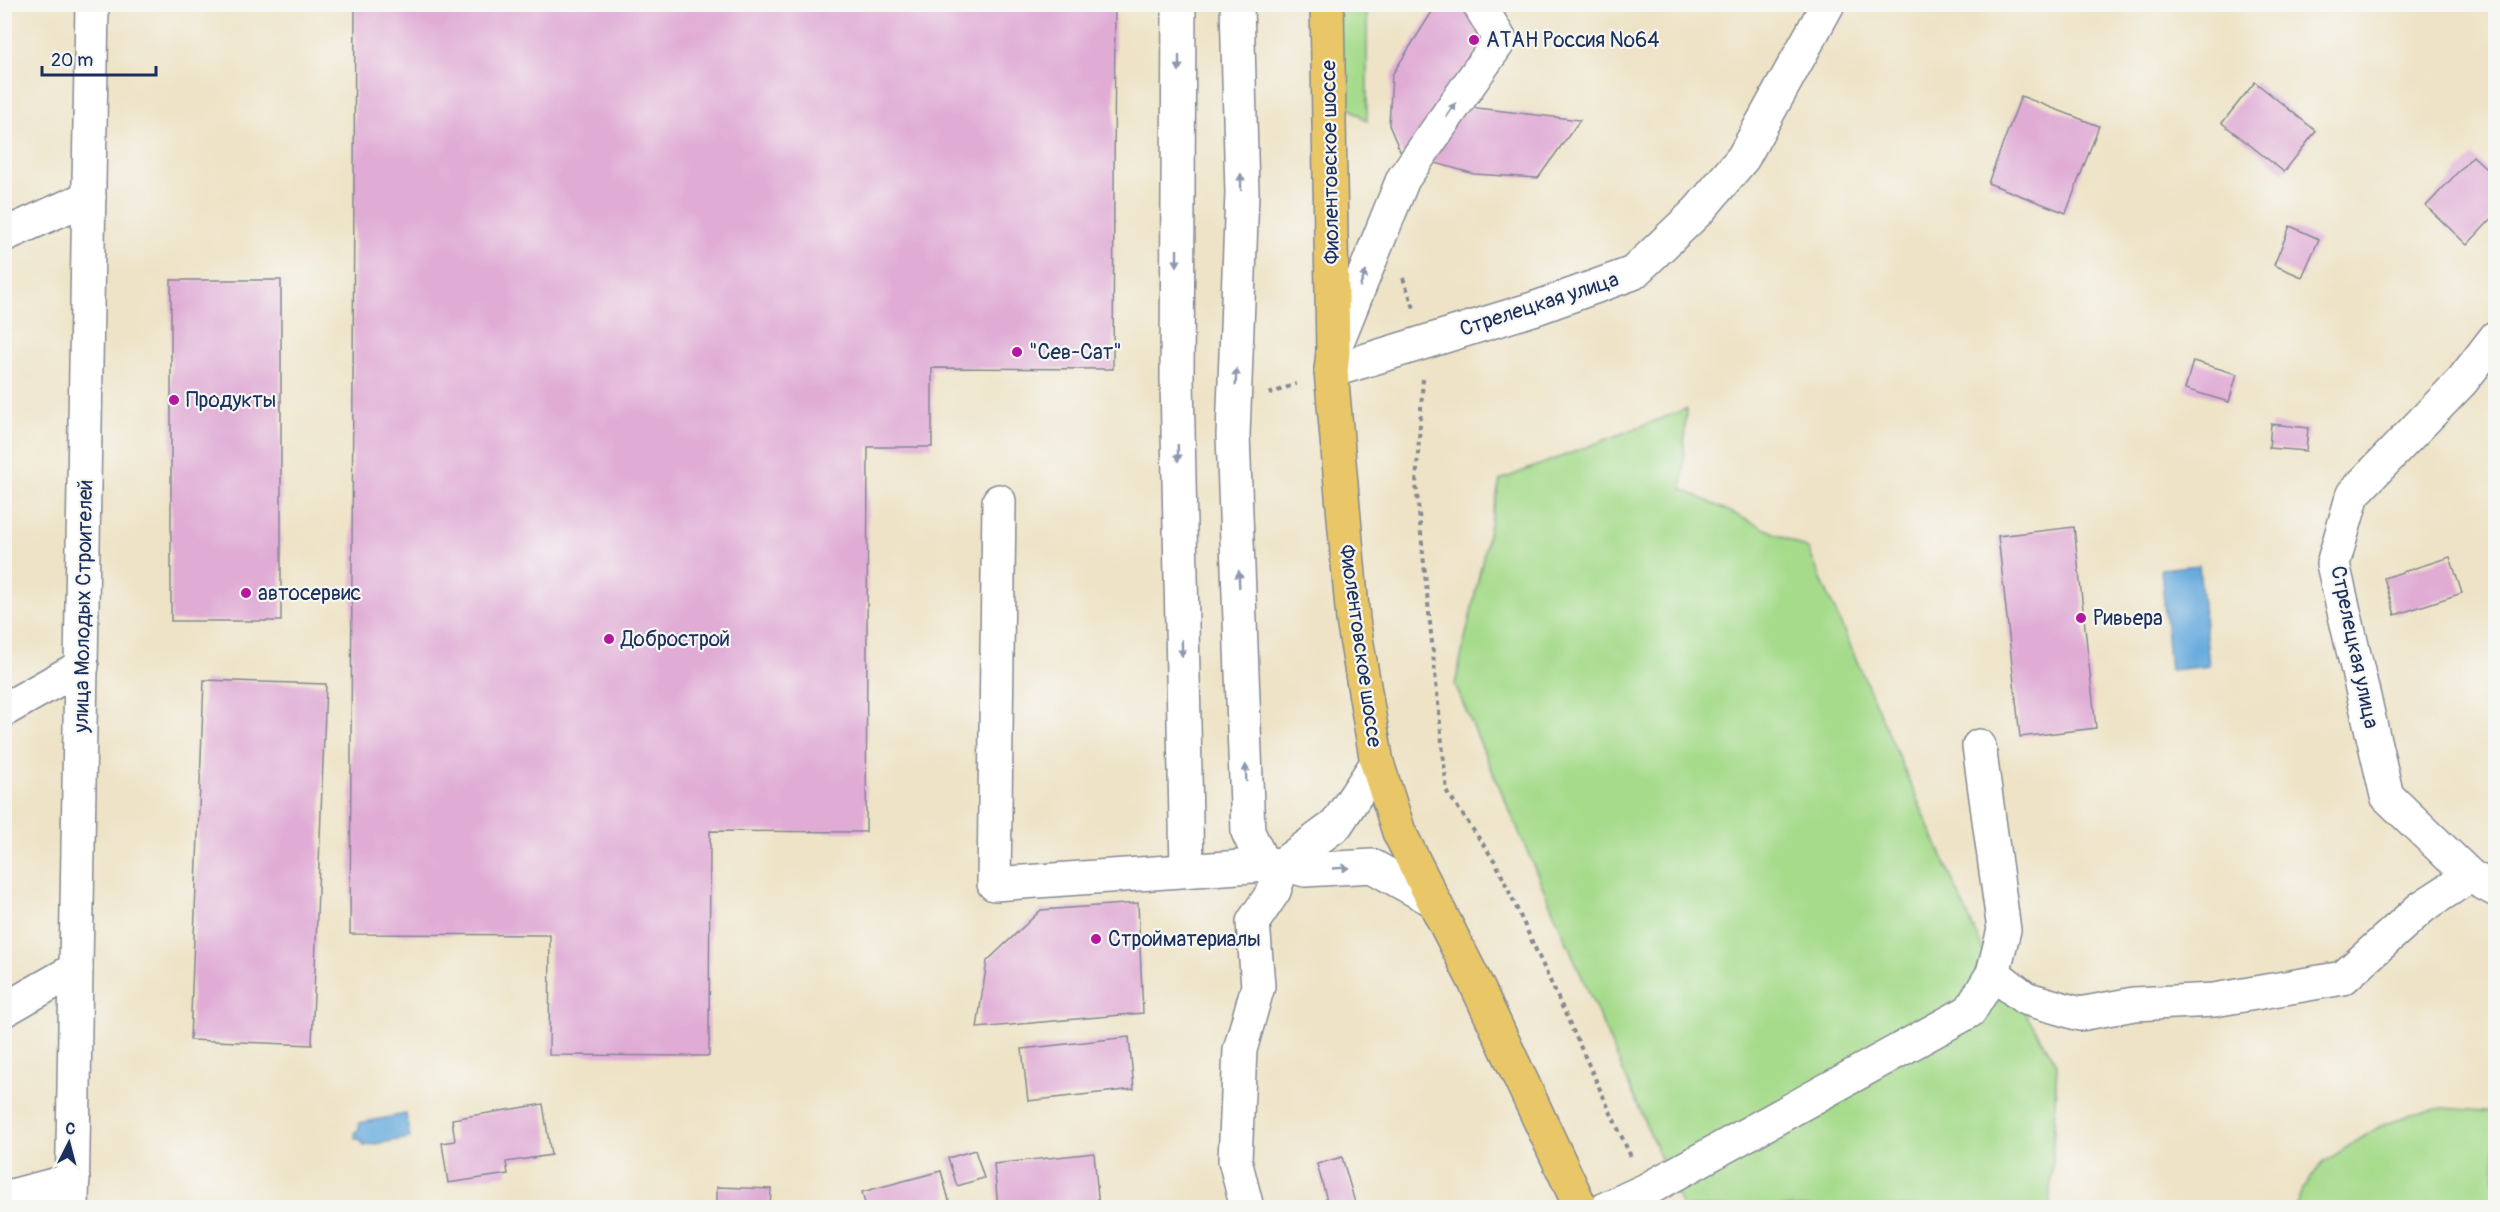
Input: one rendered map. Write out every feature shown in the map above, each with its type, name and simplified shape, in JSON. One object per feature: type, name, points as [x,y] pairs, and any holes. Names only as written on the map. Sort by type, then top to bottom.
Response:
[{"type":"main road","name":"Фиолентовское шоссе","points":[[1327,4],[1332,362],[1353,620],[1377,763],[1399,832],[1477,986],[1581,1208]]},
{"type":"street","name":"улица Молодых Строителей","points":[[72,1194],[92,4]]},
{"type":"street","points":[[1179,4],[1177,380],[1187,870]]},
{"type":"street","points":[[1237,4],[1242,193],[1233,435],[1248,832],[1274,865],[1274,891],[1253,922],[1258,986],[1240,1050],[1235,1160],[1246,1208]]},
{"type":"street","points":[[1332,362],[1403,179],[1500,40],[1479,4]]},
{"type":"street","name":"Стрелецкая улица","points":[[1332,362],[1425,340],[1536,308],[1633,273],[1698,211],[1743,158],[1828,4]]},
{"type":"street","points":[[4,235],[89,197]]},
{"type":"street","name":"Стрелецкая улица","points":[[2483,883],[2387,796],[2333,564],[2353,494],[2462,381],[2496,337]]},
{"type":"street","points":[[999,501],[994,884],[1274,865],[1305,870],[1372,866],[1433,900]]},
{"type":"street","points":[[4,710],[82,666]]},
{"type":"street","points":[[1607,1208],[1646,1191],[1970,1011],[1993,974],[2004,930],[1979,746]]},
{"type":"street","points":[[1274,865],[1336,825],[1377,763]]},
{"type":"street","points":[[1993,974],[2025,998],[2080,1014],[2134,1004],[2214,1000],[2343,978],[2422,907],[2483,883]]},
{"type":"street","points":[[4,1010],[76,969]]},
{"type":"street","points":[[4,1198],[72,1194]]},
{"type":"path","points":[[1400,268],[1425,340],[1416,484],[1447,792],[1496,863],[1646,1191]]},
{"type":"path","points":[[1235,407],[1332,362]]},
{"type":"green space","points":[[1338,5],[1367,5],[1367,121],[1338,99]]},
{"type":"green space","points":[[1686,409],[1682,489],[1808,549],[1993,973],[2015,997],[2057,1064],[2050,1207],[1682,1207],[1455,685],[1500,480]]},
{"type":"green space","points":[[2444,1108],[2495,1112],[2495,1207],[2295,1207],[2302,1190],[2322,1163],[2379,1127],[2411,1114]]},
{"type":"water","points":[[2199,565],[2209,666],[2170,670],[2161,569]]},
{"type":"water","points":[[406,1114],[410,1138],[364,1146],[360,1139],[356,1139],[355,1132],[359,1129],[359,1123]]},
{"type":"building","name":"Добрострой","points":[[355,4],[1115,4],[1113,369],[932,368],[932,447],[868,447],[866,832],[710,831],[709,1056],[549,1055],[550,935],[350,934]]},
{"type":"building","points":[[1437,4],[1509,4],[1442,104],[1580,120],[1538,178],[1474,174],[1401,153],[1389,125],[1392,75]]},
{"type":"building","points":[[2255,82],[2316,131],[2284,172],[2222,123]]},
{"type":"building","points":[[2021,96],[2099,126],[2066,213],[1988,183]]},
{"type":"building","points":[[2473,156],[2496,177],[2496,214],[2467,245],[2426,206]]},
{"type":"building","points":[[2290,226],[2319,239],[2302,277],[2274,265]]},
{"type":"building","points":[[171,280],[281,280],[281,621],[171,621]]},
{"type":"building","points":[[2193,361],[2237,374],[2229,402],[2185,389]]},
{"type":"building","points":[[2271,424],[2308,428],[2306,451],[2269,448]]},
{"type":"building","points":[[2074,527],[2096,728],[2020,737],[1998,536]]},
{"type":"building","points":[[2450,557],[2462,593],[2395,615],[2384,578]]},
{"type":"building","points":[[204,680],[326,684],[312,1045],[190,1040]]},
{"type":"building","points":[[1138,903],[1143,1013],[977,1028],[987,961],[1041,910]]},
{"type":"building","points":[[1129,1037],[1134,1089],[1028,1101],[1022,1049]]},
{"type":"building","points":[[543,1104],[551,1155],[506,1162],[508,1174],[448,1183],[442,1143],[455,1141],[452,1119]]},
{"type":"building","points":[[975,1150],[984,1178],[957,1186],[948,1158]]},
{"type":"building","points":[[1094,1153],[1099,1208],[998,1208],[994,1164]]},
{"type":"building","points":[[1342,1157],[1356,1206],[1329,1208],[1317,1164]]},
{"type":"building","points":[[941,1171],[951,1208],[866,1208],[862,1192]]},
{"type":"building","points":[[717,1187],[771,1189],[770,1208],[717,1208]]},
{"type":"place","name":"АТАН Россия №64","points":[[1474,40]]},
{"type":"place","name":"\"Сев-Сат\"","points":[[1017,352]]},
{"type":"place","name":"Продукты","points":[[174,400]]},
{"type":"place","name":"автосервис","points":[[246,593]]},
{"type":"place","name":"Ривьера","points":[[2081,618]]},
{"type":"place","name":"Добрострой","points":[[609,639]]},
{"type":"place","name":"Стройматериалы","points":[[1096,939]]}]
